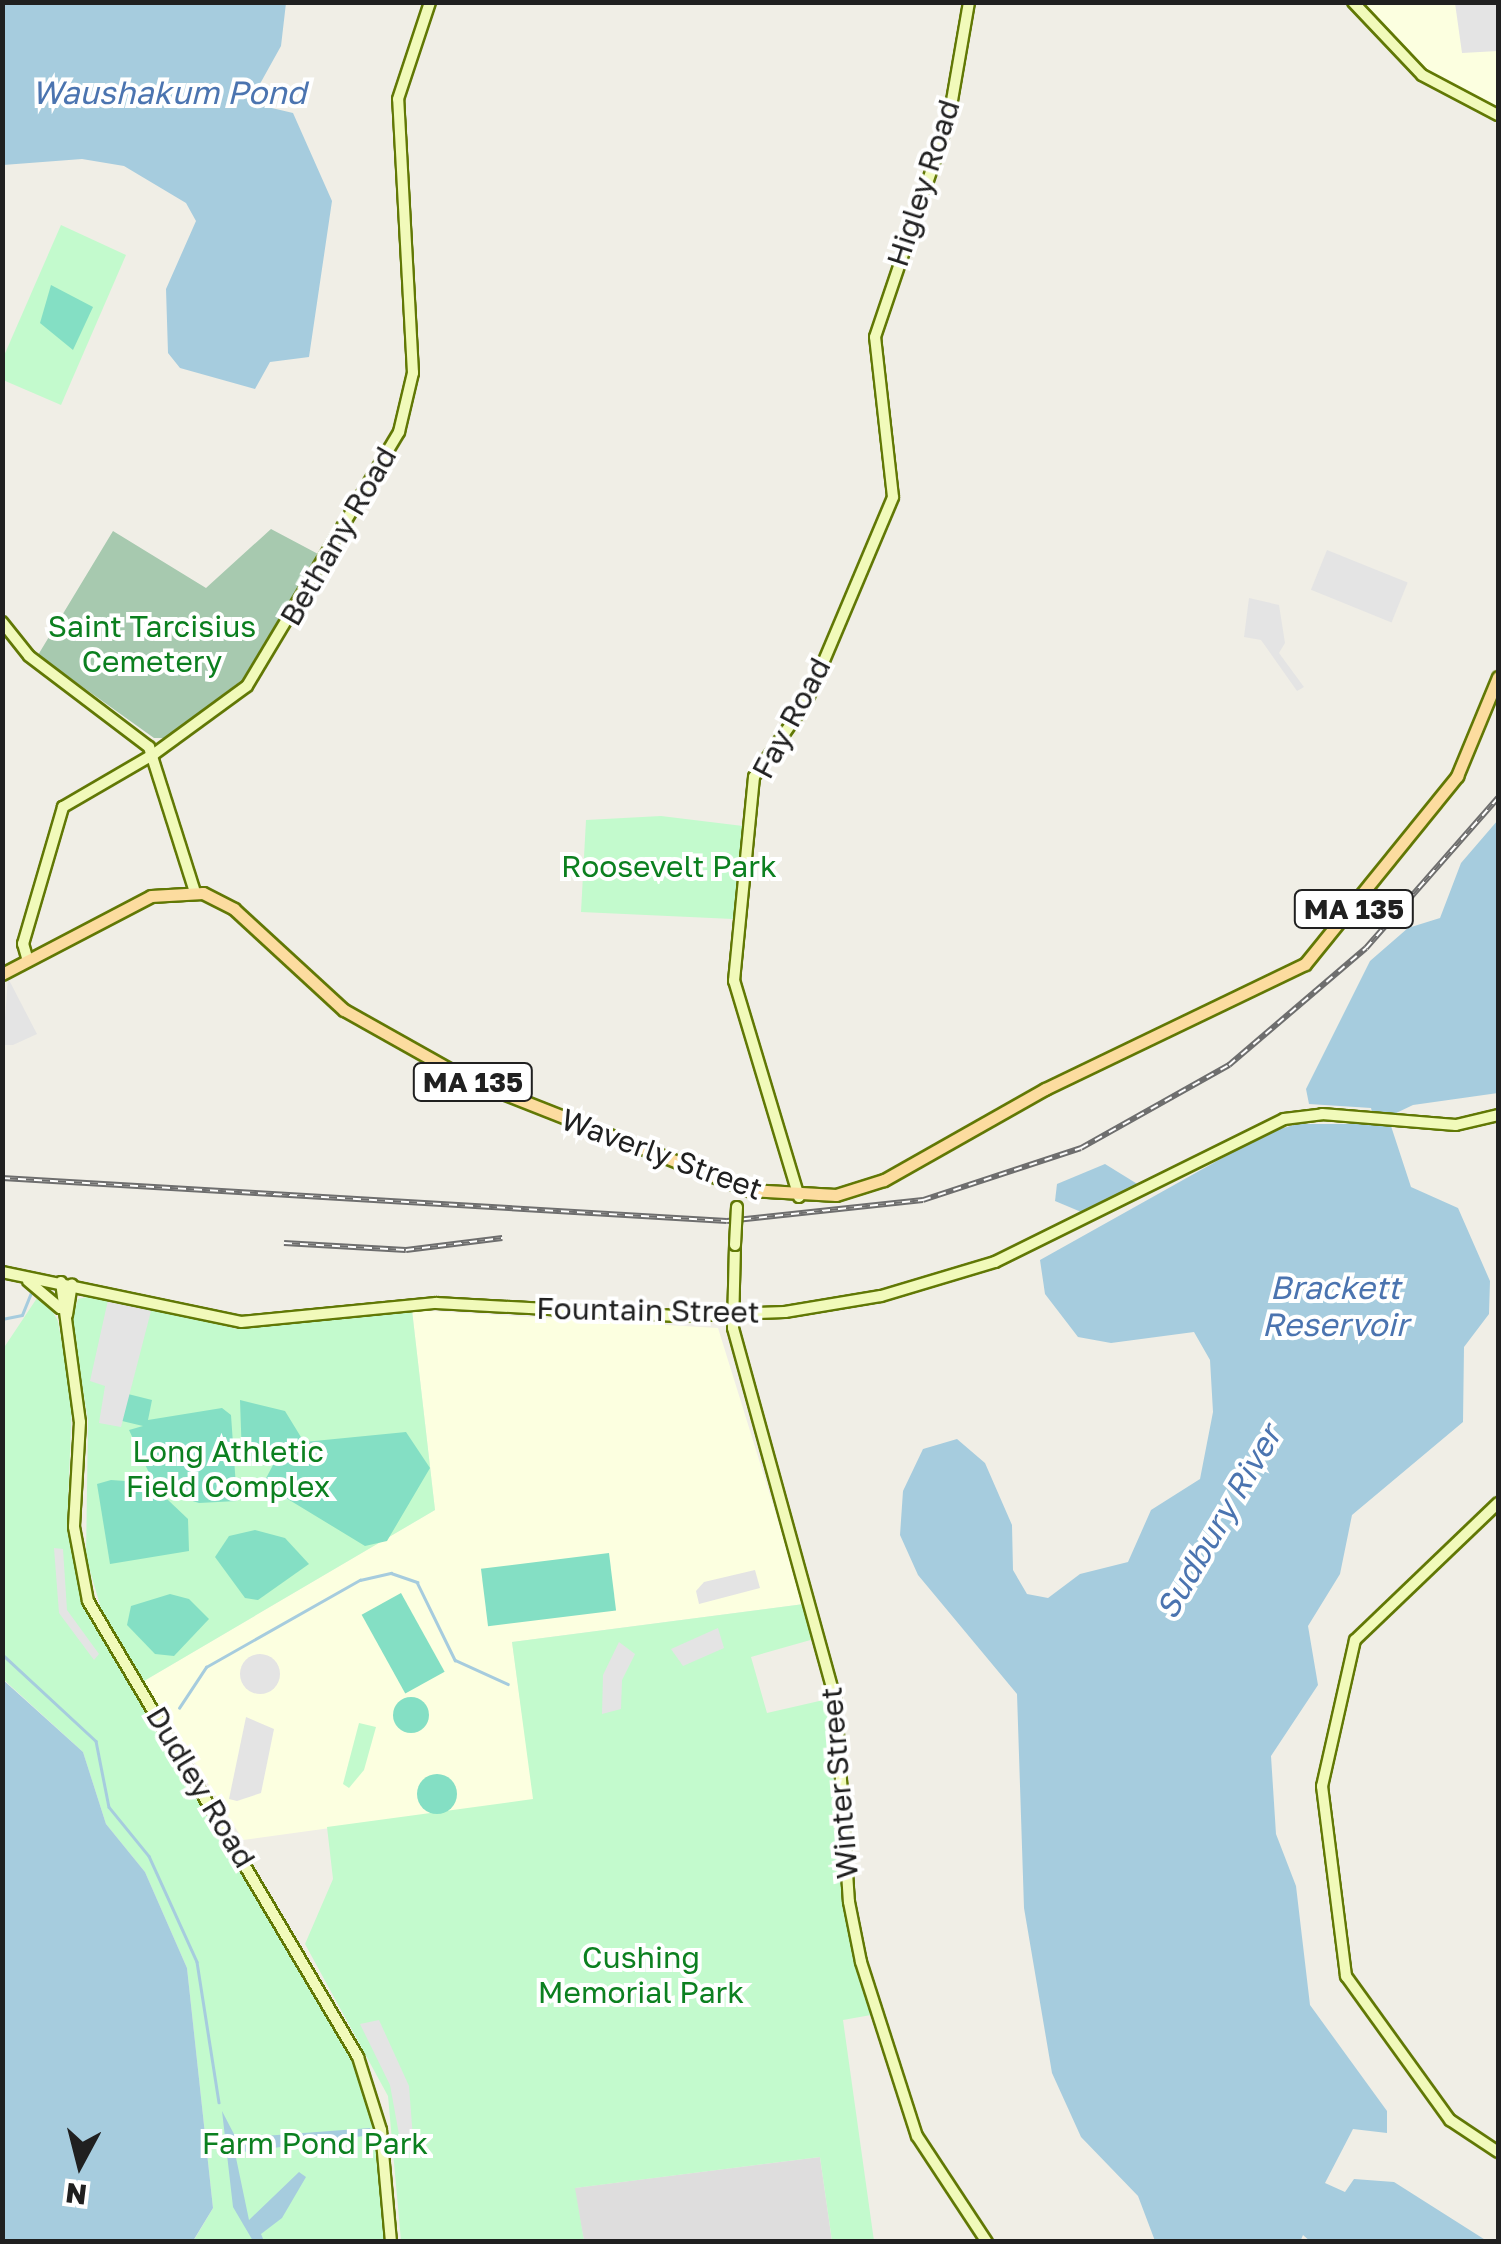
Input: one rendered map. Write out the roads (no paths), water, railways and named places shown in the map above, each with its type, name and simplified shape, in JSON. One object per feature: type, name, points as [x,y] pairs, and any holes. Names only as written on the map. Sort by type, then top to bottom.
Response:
[{"type":"main road","name":"Waverly Street","points":[[195,892],[228,904],[327,997],[398,1044],[484,1087],[740,1187],[799,1198],[884,1180],[1060,1082],[1305,964],[1451,784],[1498,678]]},
{"type":"main road","points":[[2,974],[151,896],[195,892]]},
{"type":"street","name":"Bethany Road","points":[[28,961],[23,944],[63,807],[154,754],[259,672],[408,410],[413,373],[397,119],[430,2]]},
{"type":"street","name":"Higley Road","points":[[874,362],[882,308],[949,118],[969,2]]},
{"type":"street","points":[[1352,2],[1422,75],[1498,115]]},
{"type":"street","name":"Fay Road","points":[[799,1198],[777,1105],[735,990],[738,929],[754,777],[807,701],[893,498],[874,362]]},
{"type":"street","points":[[2,622],[24,651],[154,754],[195,892]]},
{"type":"street","name":"Fountain Street","points":[[8,1273],[95,1288],[241,1322],[436,1302],[733,1316],[831,1306],[947,1278],[1057,1236],[1276,1122],[1372,1118],[1463,1124],[1498,1116]]},
{"type":"street","name":"Winter Street","points":[[740,1187],[733,1316],[833,1689],[862,1962],[917,2136],[987,2242]]},
{"type":"street","points":[[8,1273],[46,1290],[65,1314],[95,1288]]},
{"type":"street","name":"Dudley Road","points":[[67,1283],[65,1314],[80,1422],[74,1537],[88,1600],[356,2053],[382,2130],[391,2242]]},
{"type":"street","points":[[1498,1503],[1355,1640],[1322,1786],[1346,1976],[1450,2120],[1498,2152]]},
{"type":"water","name":"Waushakum Pond","points":[[3,2],[286,3],[281,46],[256,91],[259,105],[293,113],[332,201],[309,357],[270,362],[255,389],[180,368],[168,353],[166,289],[196,221],[186,203],[124,166],[82,159],[3,165]]},
{"type":"water","name":"Brackett Reservoir","points":[[1498,820],[1498,1093],[1413,1105],[1392,1115],[1391,1126],[1411,1187],[1458,1208],[1490,1281],[1489,1314],[1464,1347],[1463,1422],[1352,1515],[1340,1574],[1308,1626],[1318,1685],[1271,1756],[1276,1834],[1296,1886],[1310,2005],[1387,2111],[1387,2133],[1353,2129],[1325,2183],[1345,2192],[1354,2179],[1394,2182],[1487,2241],[1311,2242],[1303,2235],[1300,2242],[1155,2241],[1138,2196],[1081,2137],[1052,2073],[1024,1908],[1017,1694],[918,1575],[900,1535],[903,1491],[923,1449],[957,1439],[985,1463],[1012,1525],[1013,1570],[1027,1594],[1048,1598],[1080,1574],[1128,1562],[1151,1510],[1200,1479],[1213,1412],[1210,1360],[1194,1332],[1111,1343],[1078,1337],[1045,1294],[1040,1260],[1267,1133],[1297,1124],[1375,1124],[1371,1108],[1309,1104],[1306,1089],[1370,961],[1408,928],[1440,918],[1461,863]]},
{"type":"water","points":[[1105,1164],[1139,1185],[1086,1214],[1055,1201],[1057,1184]]},
{"type":"water","points":[[2,1679],[83,1752],[106,1824],[145,1872],[187,1968],[213,2208],[193,2241],[3,2241]]},
{"type":"water","points":[[222,2111],[236,2138],[370,2128],[371,2135],[235,2153],[249,2220],[299,2172],[306,2177],[282,2218],[261,2234],[264,2241],[253,2241],[233,2207]]},
{"type":"waterway","points":[[2,1319],[22,1315],[31,1293]]},
{"type":"waterway","points":[[179,1708],[206,1667],[360,1580],[391,1573],[417,1582],[455,1660],[508,1684]]},
{"type":"waterway","points":[[2,1654],[96,1741],[109,1807],[149,1856],[197,1962],[219,2102]]},
{"type":"railway","points":[[2,1178],[727,1221],[923,1200],[1081,1148],[1229,1065],[1366,948],[1498,798]]},
{"type":"railway","points":[[284,1243],[406,1250],[502,1238]]},
{"type":"park label","name":"Saint Tarcisius Cemetery","points":[[152,643]]},
{"type":"park label","name":"Roosevelt Park","points":[[669,866]]},
{"type":"park label","name":"Long Athletic Field Complex","points":[[228,1468]]},
{"type":"park label","name":"Cushing Memorial Park","points":[[641,1974]]},
{"type":"park label","name":"Farm Pond Park","points":[[315,2143]]},
{"type":"water label","name":"Sudbury River","points":[[1218,1522]]}]
